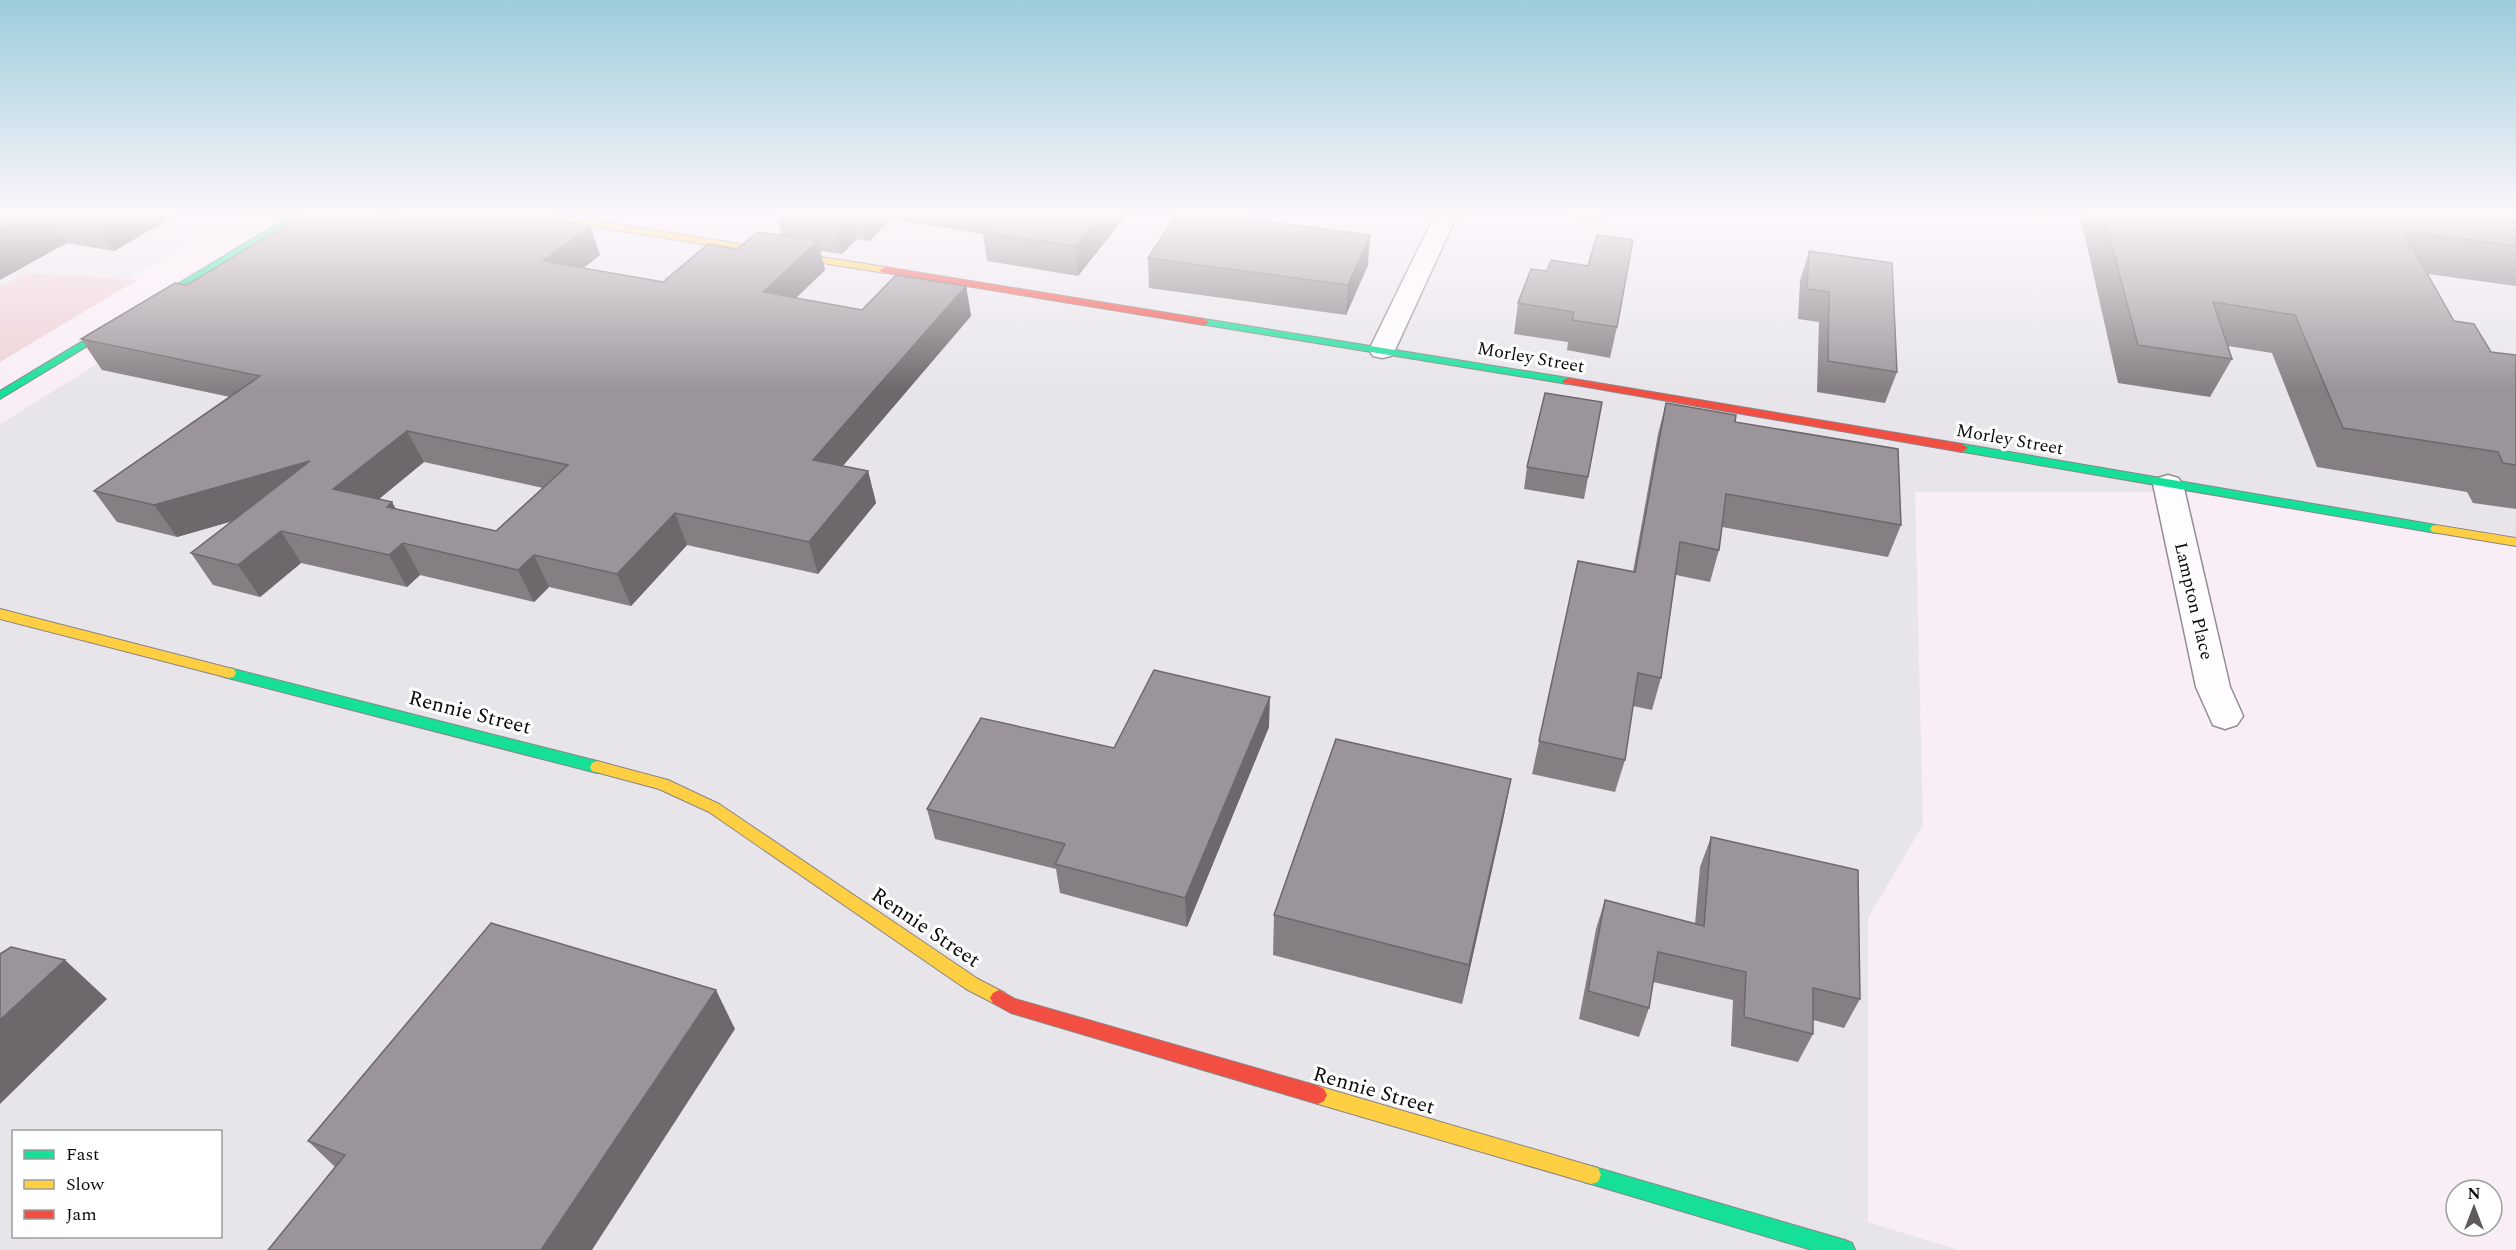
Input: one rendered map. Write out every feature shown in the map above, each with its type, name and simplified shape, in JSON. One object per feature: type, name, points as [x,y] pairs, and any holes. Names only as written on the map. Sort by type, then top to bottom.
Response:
[{"type":"street","points":[[0,396],[202,273]]},
{"type":"street","name":"Morley Street","points":[[903,273],[1382,350],[2516,542]]},
{"type":"street","points":[[1382,350],[1418,273]]},
{"type":"street","name":"Lampton Place","points":[[2168,484],[2213,687],[2225,716]]},
{"type":"street","name":"Rennie Street","points":[[0,614],[663,784],[714,808],[972,984],[1011,1005],[1845,1250]]},
{"type":"shaded area","points":[[0,273],[137,273],[0,352]]},
{"type":"shaded area","points":[[26,273],[137,280],[0,362],[0,287]]},
{"type":"shaded area","points":[[244,273],[2516,273],[2516,536],[2234,492],[1915,492],[1923,825],[1868,918],[1868,1222],[1958,1250],[0,1250],[0,424]]},
{"type":"building","points":[[206,273],[613,273],[663,282],[673,273],[783,273],[763,292],[862,310],[896,275],[966,286],[813,460],[868,471],[809,542],[675,513],[617,574],[534,555],[518,570],[403,543],[389,555],[281,531],[238,565],[191,553],[310,461],[154,505],[94,491],[260,376],[81,339],[175,283],[187,285]],"holes":[[[407,431],[568,465],[496,531],[387,507],[392,502],[333,489]]]},
{"type":"building","points":[[1262,273],[1353,273],[1348,285]]},
{"type":"building","points":[[1529,273],[1627,273],[1617,327],[1572,320],[1574,312],[1518,303]]},
{"type":"building","points":[[1808,273],[1892,273],[1897,372],[1828,361],[1829,292],[1807,289]]},
{"type":"building","points":[[2119,273],[2427,273],[2454,321],[2474,324],[2491,352],[2516,355],[2516,465],[2503,463],[2498,452],[2343,428],[2295,315],[2213,302],[2232,359],[2138,345]]},
{"type":"building","points":[[1545,393],[1602,402],[1588,477],[1527,467]]},
{"type":"building","points":[[1666,403],[1736,415],[1735,422],[1898,449],[1901,525],[1726,494],[1719,550],[1680,542],[1661,678],[1638,673],[1625,760],[1539,741],[1578,561],[1635,572]]},
{"type":"building","points":[[1154,670],[1270,697],[1185,898],[1055,864],[1065,844],[927,809],[981,718],[1114,748]]},
{"type":"building","points":[[1336,739],[1511,779],[1469,965],[1274,915]]},
{"type":"building","points":[[1711,837],[1858,870],[1860,999],[1813,988],[1813,1034],[1744,1017],[1746,972],[1658,952],[1649,1008],[1588,991],[1605,900],[1704,926]]},
{"type":"building","points":[[491,923],[716,990],[541,1250],[268,1250],[345,1155],[308,1141]]},
{"type":"building","points":[[11,947],[65,960],[0,1020],[0,954]]},
{"type":"traffic: fast","points":[[0,396],[203,273]]},
{"type":"traffic: fast","points":[[1204,322],[1568,381]]},
{"type":"traffic: fast","points":[[1962,448],[2436,529]]},
{"type":"traffic: fast","points":[[229,673],[597,767]]},
{"type":"traffic: fast","points":[[1591,1175],[1845,1250]]},
{"type":"traffic: slow","points":[[2436,529],[2516,542]]},
{"type":"traffic: slow","points":[[0,614],[229,673]]},
{"type":"traffic: slow","points":[[597,767],[663,784],[714,808],[972,984],[999,998]]},
{"type":"traffic: slow","points":[[1318,1095],[1591,1175]]},
{"type":"traffic: jam","points":[[905,273],[1204,322]]},
{"type":"traffic: jam","points":[[1568,381],[1962,448]]},
{"type":"traffic: jam","points":[[999,998],[1011,1005],[1318,1095]]}]
